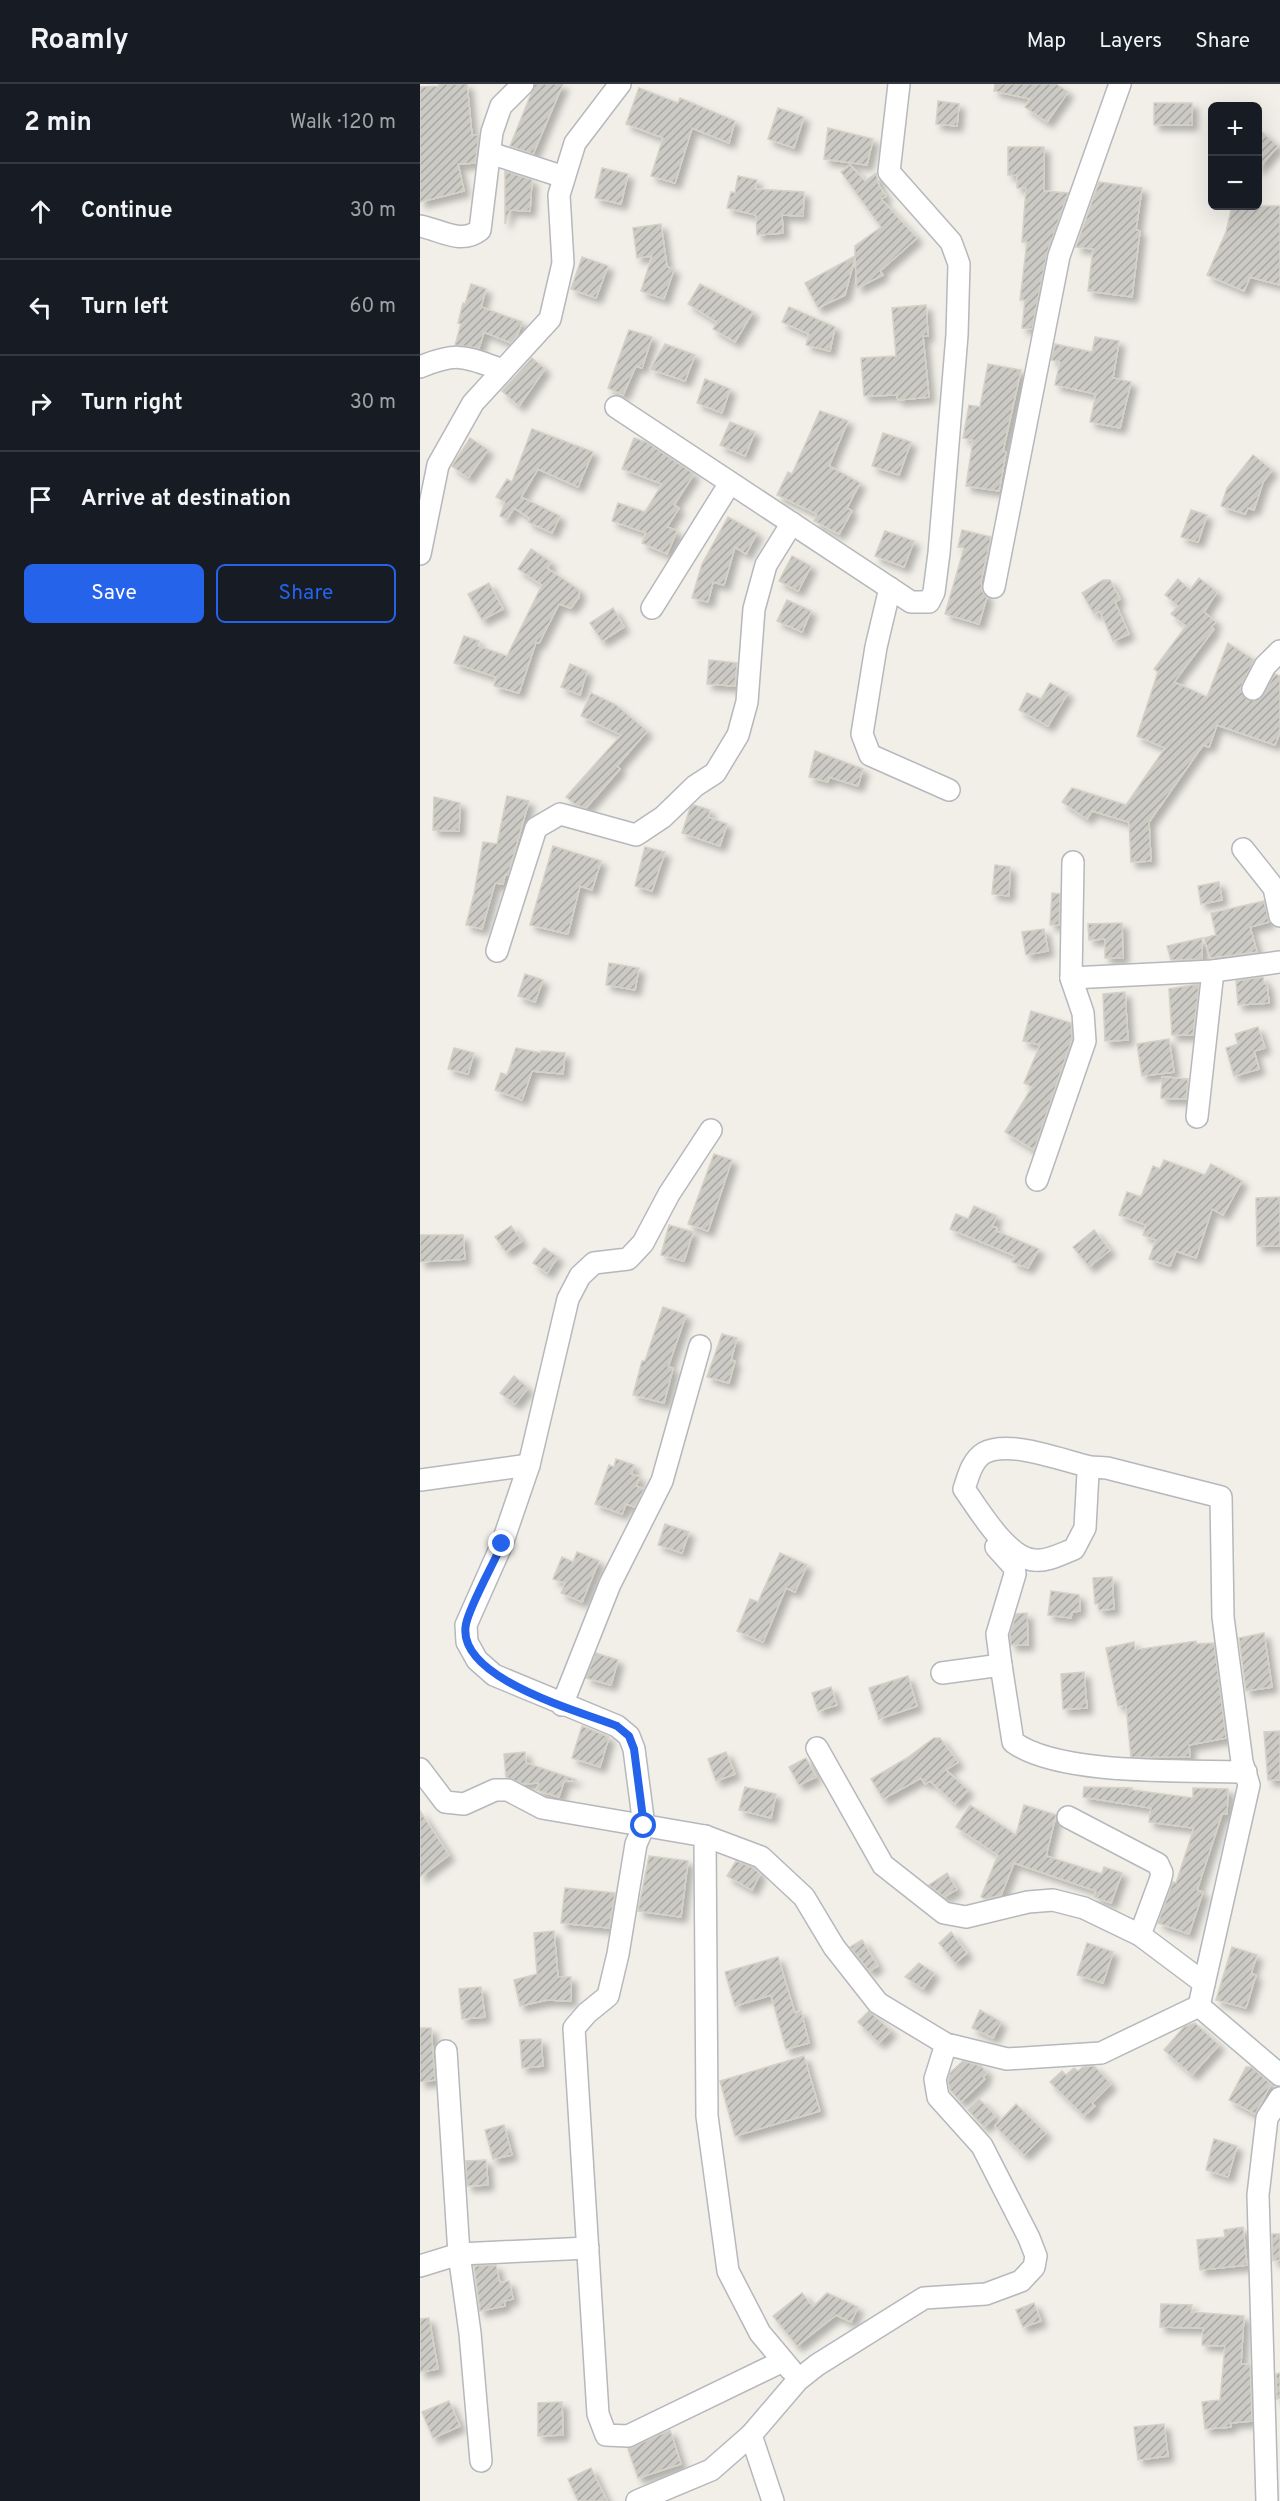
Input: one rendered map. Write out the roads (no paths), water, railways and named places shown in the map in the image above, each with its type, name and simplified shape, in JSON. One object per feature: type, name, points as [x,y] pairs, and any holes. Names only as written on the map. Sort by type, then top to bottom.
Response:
[{"type":"street","points":[[420,226],[454,237],[472,237],[480,230],[492,132],[501,106],[523,84]]},
{"type":"street","points":[[420,555],[438,465],[473,403],[550,319],[563,263],[559,195],[564,177],[575,143],[620,84]]},
{"type":"street","points":[[616,407],[911,602],[929,602],[934,592],[957,335],[958,264],[951,242],[890,172],[899,84]]},
{"type":"street","points":[[994,587],[1059,256],[1120,84]]},
{"type":"street","points":[[490,153],[564,177]]},
{"type":"street","points":[[420,366],[446,356],[468,358],[503,370]]},
{"type":"street","points":[[652,608],[730,483]]},
{"type":"street","points":[[497,951],[536,828],[560,814],[636,835],[663,817],[694,786],[715,773],[738,735],[747,702],[754,609],[766,565],[792,523]]},
{"type":"street","points":[[890,588],[876,648],[862,734],[870,755],[950,790]]},
{"type":"street","points":[[1253,689],[1265,666],[1280,651]]},
{"type":"street","points":[[1243,849],[1274,888],[1280,916]]},
{"type":"street","points":[[1037,1180],[1085,1041],[1083,1013],[1071,978],[1073,862]]},
{"type":"street","points":[[1071,978],[1213,972],[1280,962]]},
{"type":"street","points":[[1197,1117],[1213,972]]},
{"type":"street","points":[[711,1130],[669,1194],[643,1243],[628,1259],[594,1263],[580,1276],[568,1299],[529,1465],[502,1544],[466,1625],[467,1642],[477,1660],[494,1676],[617,1726],[629,1736],[634,1749],[644,1826],[636,1844],[609,1996],[587,2013],[574,2028],[598,2414],[606,2435],[628,2436],[783,2361]]},
{"type":"street","points":[[561,1705],[609,1584],[662,1481],[700,1346]]},
{"type":"street","points":[[1091,1467],[1088,1473],[1085,1528],[1074,1549],[1047,1559],[1033,1561],[1012,1553],[964,1489],[970,1469],[983,1454],[1003,1447],[1091,1467],[1107,1468],[1221,1497],[1223,1617],[1249,1785],[1199,2006]]},
{"type":"street","points":[[420,1480],[529,1465]]},
{"type":"street","points":[[961,1509],[1014,1567],[1016,1574],[997,1634],[1013,1742],[1027,1752],[1059,1760],[1113,1767],[1246,1772]]},
{"type":"street","points":[[942,1673],[1001,1665]]},
{"type":"street","points":[[817,1748],[884,1864],[944,1913],[966,1917],[1028,1902],[1053,1900],[1084,1908],[1140,1935],[1204,1983]]},
{"type":"street","points":[[420,1769],[445,1802],[464,1803],[495,1790],[508,1790],[542,1808],[705,1836],[761,1857],[804,1897],[834,1947],[878,2003],[946,2044],[1007,2060],[1101,2054],[1199,2006]]},
{"type":"street","points":[[1068,1817],[1158,1864],[1162,1873],[1160,1881],[1140,1935]]},
{"type":"street","points":[[705,1836],[707,2116],[728,2271],[760,2333],[798,2380]]},
{"type":"street","points":[[1199,2006],[1280,2075]]},
{"type":"street","points":[[637,2501],[711,2470],[751,2435],[798,2380],[817,2365],[924,2298],[986,2294],[1021,2281],[1034,2267],[1036,2256],[1029,2238],[982,2146],[938,2097],[935,2079],[946,2044]]},
{"type":"street","points":[[446,2051],[459,2254],[470,2333],[481,2461]]},
{"type":"street","points":[[1267,2501],[1273,2430],[1258,2195],[1267,2118],[1280,2098]]},
{"type":"street","points":[[420,2266],[459,2254],[588,2248]]},
{"type":"street","points":[[751,2435],[773,2501]]}]
